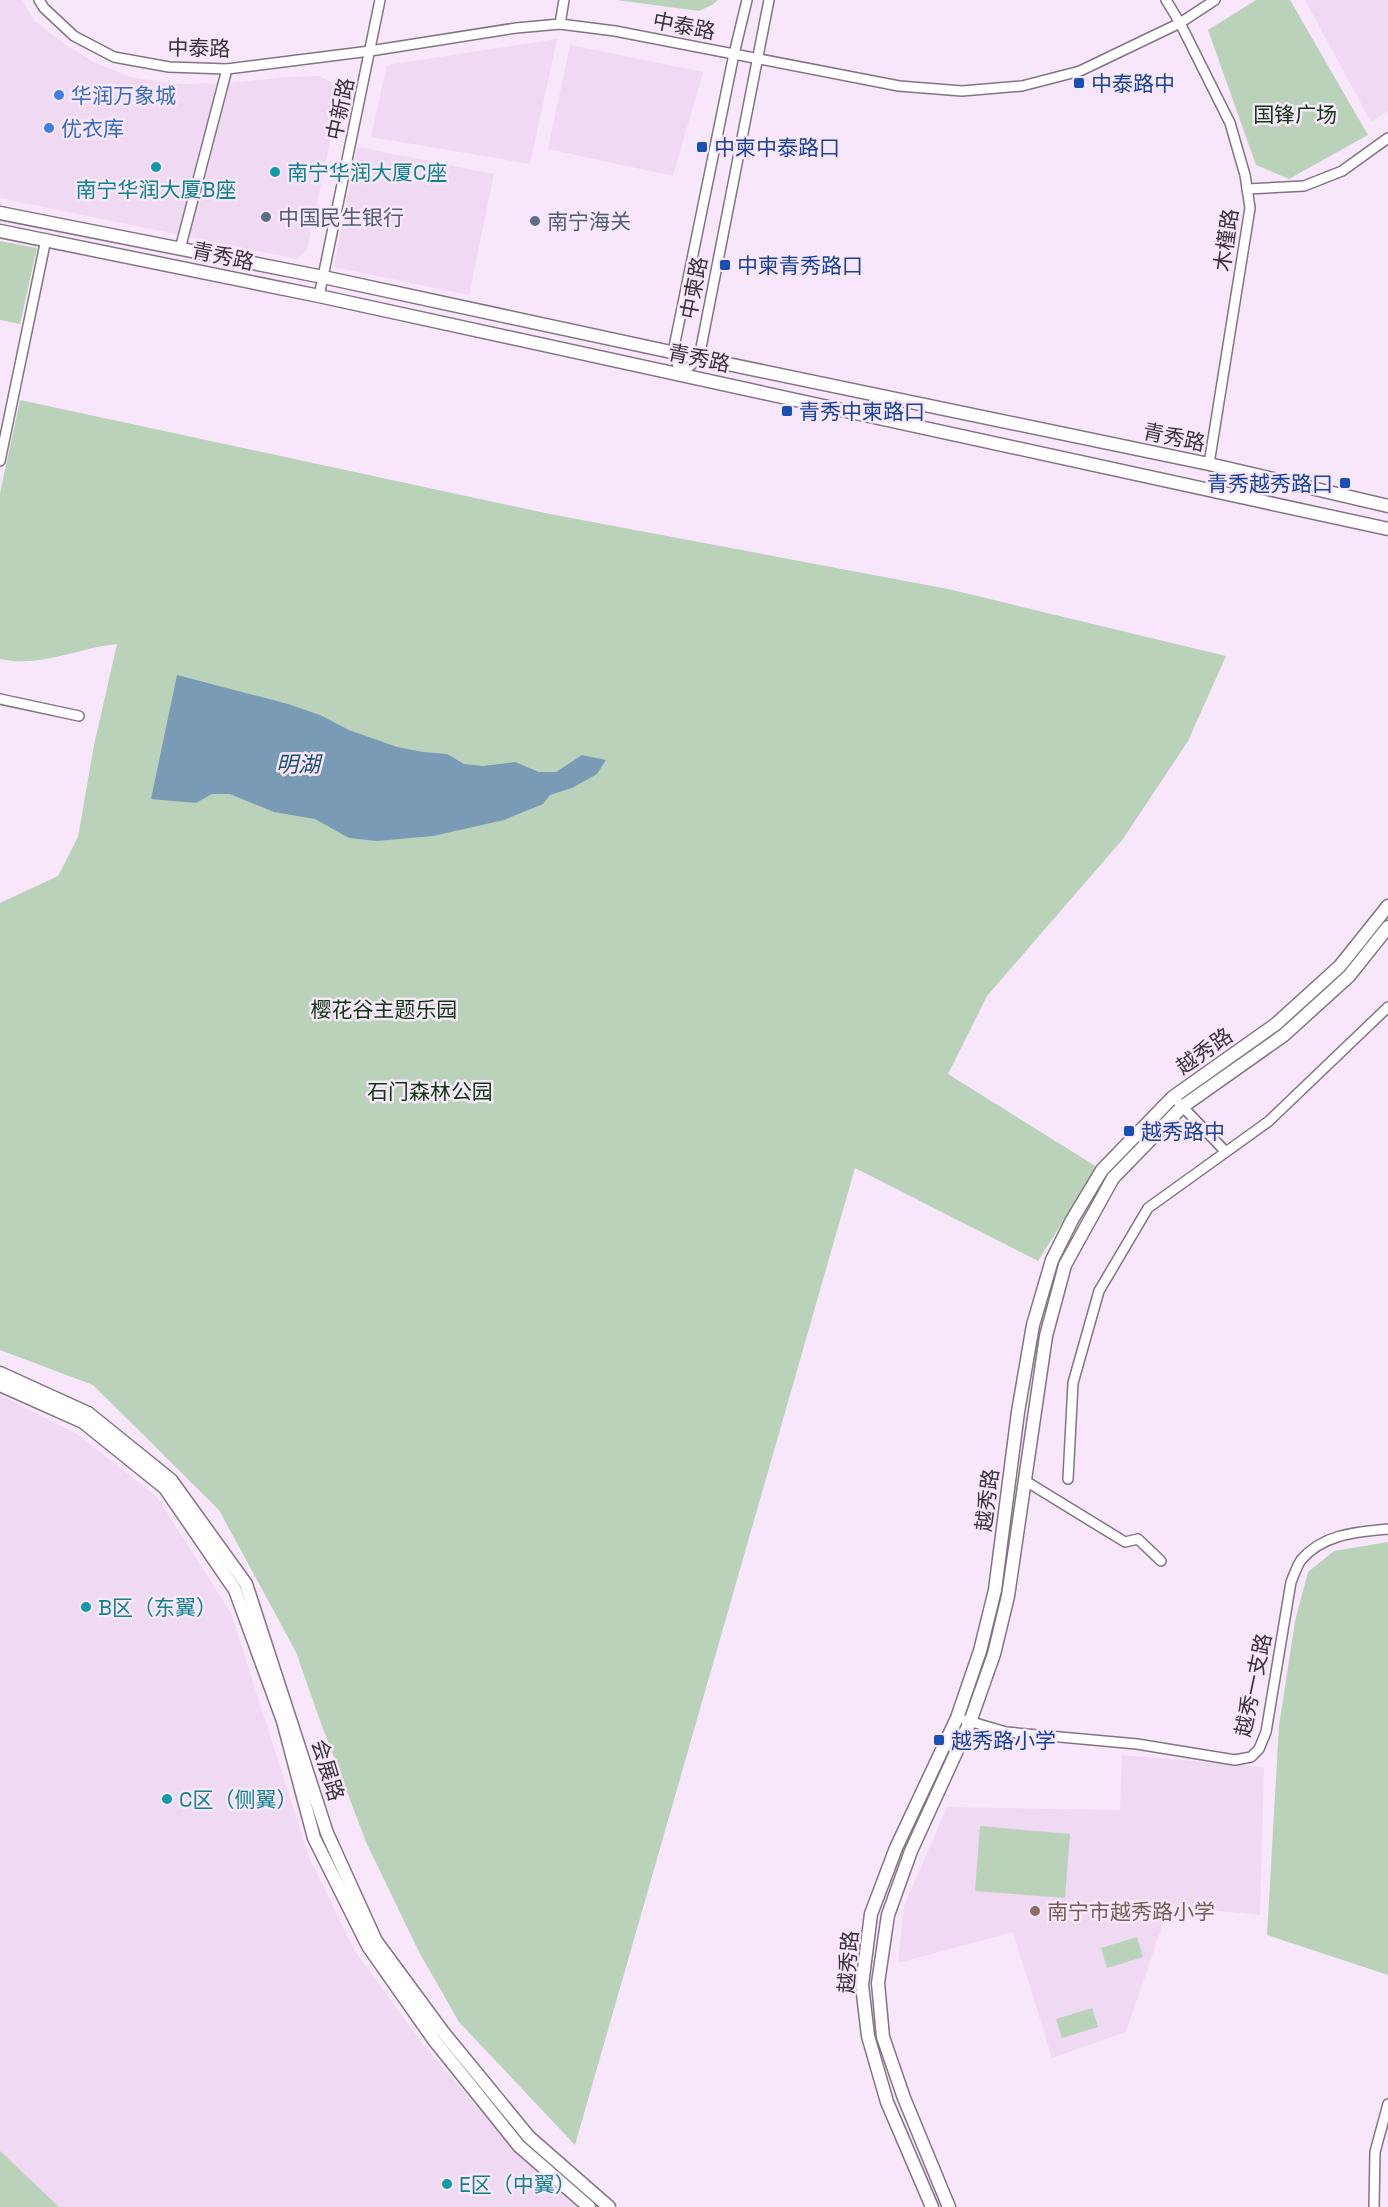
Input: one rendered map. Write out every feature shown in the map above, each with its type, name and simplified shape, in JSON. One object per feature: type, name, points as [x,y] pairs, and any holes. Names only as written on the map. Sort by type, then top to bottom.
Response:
[{"type":"main road","name":"青秀路","points":[[0,213],[323,277],[1209,464],[1388,506]]},
{"type":"main road","name":"青秀路","points":[[0,231],[319,296],[1388,529]]},
{"type":"main road","name":"越秀路","points":[[932,2207],[887,2102],[868,2036],[862,1985],[871,1914],[896,1848],[957,1718],[980,1651],[995,1590],[1018,1412],[1033,1325],[1053,1260],[1072,1220],[1102,1170],[1173,1096],[1276,1024],[1340,966],[1388,906]]},
{"type":"main road","name":"越秀路","points":[[949,2207],[904,2098],[883,2037],[878,1983],[888,1915],[911,1851],[970,1722],[994,1654],[1008,1596],[1046,1336],[1065,1265],[1113,1178],[1182,1107],[1284,1035],[1349,976],[1388,927]]},
{"type":"main road","name":"会展路","points":[[0,1373],[88,1413],[171,1480],[246,1584],[327,1833],[376,1941],[442,2032],[529,2137],[609,2207]]},
{"type":"main road","name":"会展路","points":[[0,1385],[83,1422],[165,1488],[235,1590],[283,1721],[314,1838],[368,1946],[434,2040],[519,2146],[589,2207]]},
{"type":"street","name":"中泰路","points":[[39,0],[44,8],[74,36],[114,57],[169,67],[227,69],[370,51],[516,28],[560,24],[615,31],[899,86],[962,91],[1022,86],[1080,71],[1180,23],[1215,0]]},
{"type":"street","name":"中新路","points":[[319,296],[380,0]]},
{"type":"street","points":[[560,24],[564,0]]},
{"type":"street","name":"中柬路","points":[[673,352],[747,0]]},
{"type":"street","name":"中柬路","points":[[699,358],[769,0]]},
{"type":"street","name":"木槿路","points":[[1166,0],[1180,23],[1230,123],[1250,208],[1209,464]]},
{"type":"street","points":[[180,249],[227,69]]},
{"type":"street","points":[[1247,189],[1304,186],[1342,171],[1388,138]]},
{"type":"street","points":[[0,461],[46,239]]},
{"type":"street","points":[[673,352],[681,375],[699,358]]},
{"type":"street","points":[[0,699],[79,716]]},
{"type":"street","points":[[1068,1479],[1072,1383],[1099,1291],[1148,1208],[1269,1121],[1388,1007]]},
{"type":"street","points":[[1173,1096],[1225,1151]]},
{"type":"street","points":[[1024,1480],[1125,1542],[1138,1539],[1161,1561]]},
{"type":"street","name":"越秀一支路","points":[[957,1718],[1006,1732],[1137,1744],[1211,1758],[1235,1760],[1251,1757],[1259,1749],[1266,1732],[1291,1582],[1300,1561],[1315,1547],[1335,1536],[1388,1529]]},
{"type":"street","points":[[1374,2207],[1374,2152],[1388,2104]]},
{"type":"shaded area","points":[[0,0],[22,0],[35,21],[66,45],[94,62],[130,77],[175,84],[230,83],[319,76],[336,85],[339,99],[307,250],[297,259],[0,198]]},
{"type":"shaded area","points":[[1305,0],[1388,0],[1388,111],[1371,122]]},
{"type":"shaded area","points":[[557,39],[530,164],[371,137],[387,65]]},
{"type":"shaded area","points":[[570,45],[703,72],[673,176],[548,149]]},
{"type":"shaded area","points":[[357,147],[494,174],[469,295],[334,267]]},
{"type":"shaded area","points":[[0,1395],[77,1434],[157,1497],[231,1613],[310,1860],[355,1951],[424,2046],[515,2149],[579,2207],[0,2207]]},
{"type":"shaded area","name":"南宁市越秀路小学","points":[[1122,1755],[1264,1767],[1260,1915],[1169,1906],[1126,2032],[1052,2058],[1013,1932],[898,1963],[904,1906],[947,1807],[1120,1810]]},
{"type":"green space","points":[[616,0],[718,0],[699,11]]},
{"type":"green space","name":"国锋广场","points":[[1256,0],[1290,0],[1368,135],[1289,179],[1256,165],[1208,30]]},
{"type":"green space","points":[[0,241],[37,248],[20,324],[0,320]]},
{"type":"green space","name":"石门森林公园","points":[[20,400],[550,514],[948,589],[1226,656],[1188,741],[1123,839],[987,996],[948,1074],[1097,1167],[1038,1261],[855,1168],[575,2145],[459,2022],[419,1952],[366,1842],[296,1652],[219,1510],[93,1385],[0,1350],[0,903],[58,876],[78,837],[94,745],[117,644],[30,661],[0,659],[0,493]]},
{"type":"green space","points":[[1388,1542],[1388,1975],[1267,1935],[1279,1726],[1295,1621],[1308,1572],[1334,1551]]},
{"type":"green space","points":[[980,1826],[1070,1834],[1065,1898],[975,1891]]},
{"type":"green space","points":[[1137,1937],[1143,1957],[1107,1968],[1101,1948]]},
{"type":"green space","points":[[1092,2008],[1098,2027],[1062,2038],[1056,2019]]},
{"type":"green space","points":[[0,2151],[59,2207],[0,2207]]},
{"type":"water","name":"明湖","points":[[177,675],[288,704],[320,715],[349,730],[397,747],[447,754],[464,764],[483,766],[515,762],[539,772],[556,772],[582,755],[606,760],[597,774],[572,788],[550,795],[543,804],[504,820],[433,836],[377,841],[349,838],[315,819],[274,812],[230,794],[212,794],[196,803],[151,799]]},
{"type":"place","name":"中泰路中","points":[[1079,83]]},
{"type":"place","name":"华润万象城","points":[[59,95]]},
{"type":"place","name":"优衣库","points":[[49,128]]},
{"type":"place","name":"中柬中泰路口","points":[[702,147]]},
{"type":"place","name":"南宁华润大厦B座","points":[[156,167]]},
{"type":"place","name":"南宁华润大厦C座","points":[[275,172]]},
{"type":"place","name":"中国民生银行","points":[[266,217]]},
{"type":"place","name":"南宁海关","points":[[535,221]]},
{"type":"place","name":"中柬青秀路口","points":[[725,265]]},
{"type":"place","name":"青秀中柬路口","points":[[787,411]]},
{"type":"place","name":"青秀越秀路口","points":[[1345,483]]},
{"type":"place","name":"越秀路中","points":[[1129,1131]]},
{"type":"place","name":"B区（东翼）","points":[[86,1607]]},
{"type":"place","name":"越秀路小学","points":[[939,1740]]},
{"type":"place","name":"C区（侧翼）","points":[[167,1799]]},
{"type":"place","name":"南宁市越秀路小学","points":[[1035,1911]]},
{"type":"place","name":"E区（中翼）","points":[[447,2184]]},
{"type":"park label","name":"樱花谷主题乐园","points":[[384,1009]]}]
